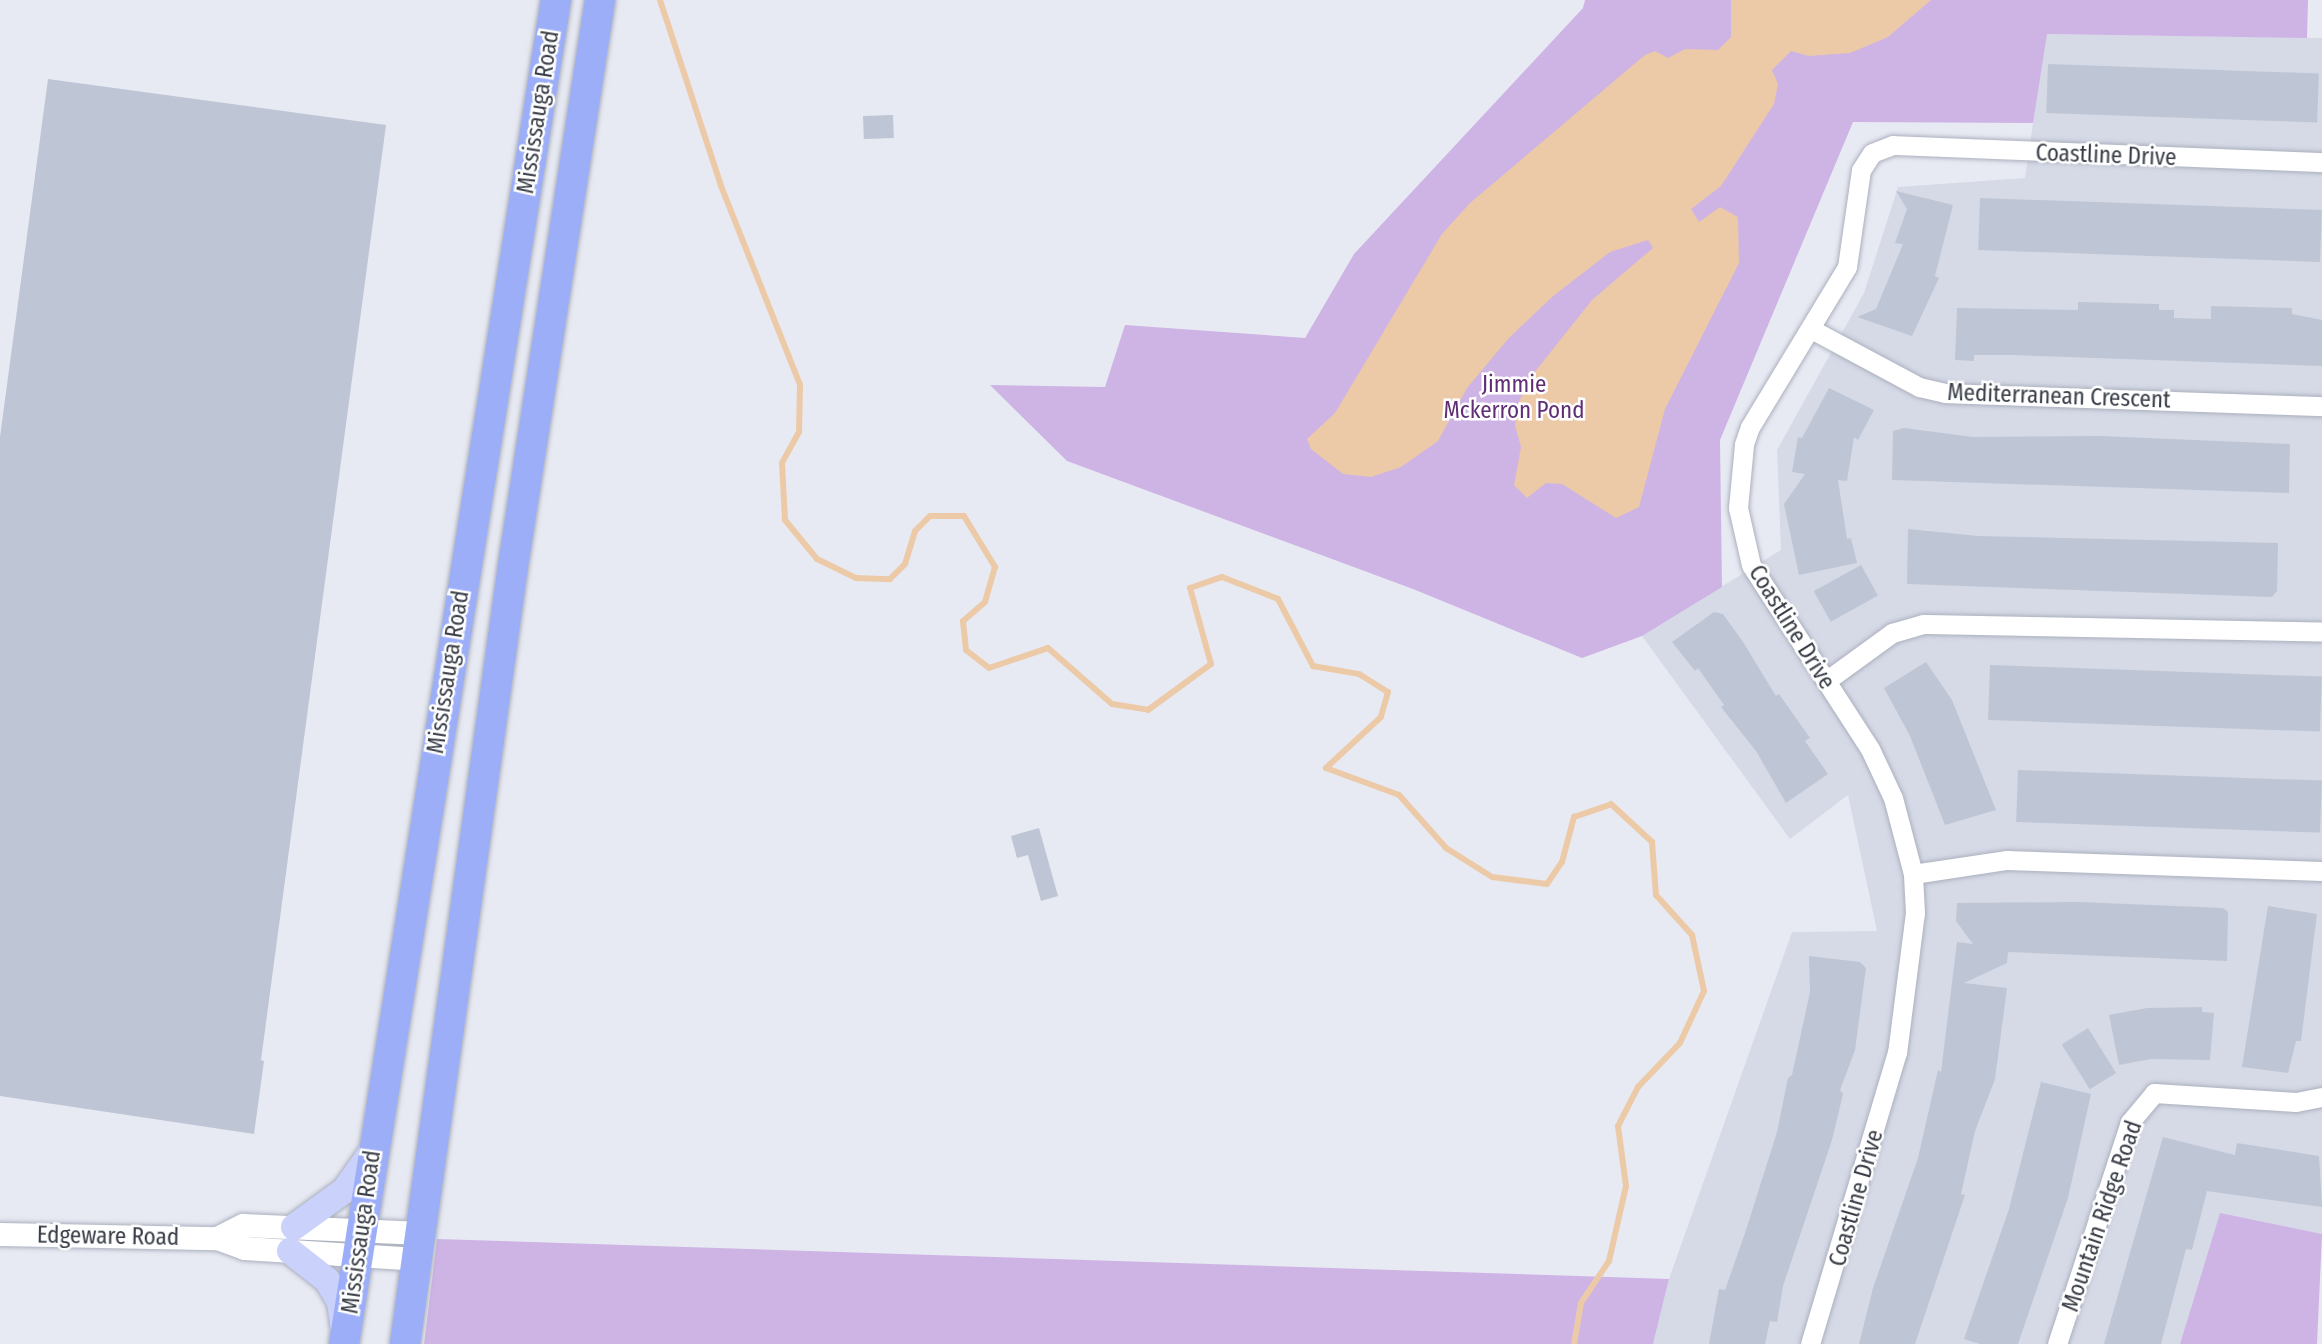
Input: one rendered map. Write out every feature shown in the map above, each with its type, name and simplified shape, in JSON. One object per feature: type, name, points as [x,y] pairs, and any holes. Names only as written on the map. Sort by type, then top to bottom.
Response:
[{"type":"main road","name":"Mississauga Road","points":[[345,1340],[556,0]]},
{"type":"main road","name":"Mississauga Road","points":[[405,1344],[514,552],[600,0]]},
{"type":"main road","points":[[345,1340],[340,1302],[327,1280],[292,1239],[345,1190],[373,1150]]},
{"type":"street","name":"Coastline Drive","points":[[1810,1344],[1897,1054],[1915,913],[1913,874],[1894,798],[1870,749],[1751,565],[1738,508],[1744,444],[1750,427],[1847,267],[1861,170],[1872,153],[1893,145],[2322,162]]},
{"type":"street","name":"Mediterranean Crescent","points":[[1811,329],[1919,387],[1945,393],[2322,406]]},
{"type":"street","points":[[1826,681],[1892,633],[1923,624],[2322,632]]},
{"type":"street","points":[[1913,874],[2007,860],[2322,870]]},
{"type":"street","name":"Mountain Ridge Road","points":[[2057,1344],[2130,1122],[2154,1093],[2296,1102],[2322,1097]]},
{"type":"street","name":"Edgeware Road","points":[[0,1234],[216,1238],[244,1248],[292,1239],[419,1246]]},
{"type":"shaded area","points":[[1731,0],[1931,0],[1888,37],[1850,53],[1809,56],[1791,51],[1772,70],[1778,84],[1774,104],[1721,186],[1691,209],[1699,222],[1720,207],[1738,217],[1739,263],[1665,409],[1639,507],[1616,518],[1562,484],[1546,483],[1527,498],[1514,485],[1521,447],[1515,425],[1519,402],[1530,378],[1592,300],[1653,248],[1648,240],[1610,252],[1552,297],[1508,339],[1467,388],[1438,441],[1401,467],[1371,477],[1343,474],[1311,449],[1307,439],[1335,413],[1442,234],[1470,203],[1645,55],[1655,51],[1668,58],[1685,49],[1718,50],[1731,37]]},
{"type":"shaded area","points":[[2046,34],[2322,38],[2322,1234],[2220,1214],[2180,1344],[1653,1344],[1669,1279],[1792,932],[1877,931],[1848,795],[1790,839],[1642,636],[1781,550],[1777,450],[1864,293],[1898,187],[2025,178]]},
{"type":"green space","name":"Jimmie Mckerron Pond","points":[[1585,0],[2308,0],[2307,38],[2047,34],[2033,123],[1853,122],[1720,440],[1722,587],[1642,636],[1582,658],[1413,589],[1067,461],[990,385],[1105,387],[1125,325],[1305,338],[1354,254],[1583,8]]},
{"type":"green space","points":[[2220,1213],[2322,1234],[2317,1344],[2180,1344]]},
{"type":"green space","points":[[437,1239],[1669,1279],[1653,1344],[424,1344]]},
{"type":"building","points":[[2048,64],[2319,73],[2317,122],[2046,113]]},
{"type":"building","points":[[48,79],[386,125],[261,1060],[264,1061],[254,1134],[0,1096],[0,437]]},
{"type":"building","points":[[893,115],[894,138],[864,139],[863,116]]},
{"type":"building","points":[[1896,191],[1953,205],[1935,276],[1939,278],[1912,336],[1857,317],[1876,309],[1903,244],[1895,243],[1907,209]]},
{"type":"building","points":[[1980,198],[2322,210],[2320,262],[1978,250]]},
{"type":"building","points":[[2078,302],[2159,304],[2159,310],[2174,310],[2174,318],[2211,319],[2211,306],[2292,308],[2292,314],[2322,320],[2322,366],[2014,355],[1974,355],[1974,361],[1955,360],[1957,308],[2078,310]]},
{"type":"building","points":[[1829,388],[1874,410],[1858,440],[1854,437],[1847,481],[1838,480],[1847,539],[1851,538],[1857,563],[1799,575],[1784,504],[1805,474],[1792,472],[1798,437],[1802,438]]},
{"type":"building","points":[[1904,428],[1973,437],[2100,436],[2290,444],[2289,493],[1892,480],[1893,431]]},
{"type":"building","points":[[1908,529],[1978,536],[2278,543],[2277,591],[2272,597],[1907,584]]},
{"type":"building","points":[[1861,565],[1878,596],[1831,622],[1814,591]]},
{"type":"building","points":[[1714,612],[1723,614],[1743,642],[1776,696],[1779,694],[1810,738],[1805,741],[1828,774],[1786,803],[1756,751],[1721,707],[1724,705],[1698,668],[1695,671],[1672,642]]},
{"type":"building","points":[[1926,662],[1952,700],[1996,810],[1945,825],[1910,736],[1884,688]]},
{"type":"building","points":[[1990,665],[2322,677],[2320,732],[1988,720]]},
{"type":"building","points":[[2018,770],[2322,781],[2320,833],[2016,822]]},
{"type":"building","points":[[1039,828],[1058,896],[1041,901],[1028,855],[1017,858],[1011,836]]},
{"type":"building","points":[[2079,902],[2223,908],[2228,912],[2227,961],[2008,952],[2007,963],[1964,983],[2007,988],[1995,1079],[1975,1131],[1961,1194],[1965,1195],[1915,1344],[1859,1344],[1873,1288],[1918,1158],[1938,1070],[1941,1072],[1957,942],[1973,944],[1956,921],[1957,903]]},
{"type":"building","points":[[2268,906],[2317,914],[2301,1041],[2296,1041],[2288,1073],[2242,1067]]},
{"type":"building","points":[[1809,956],[1860,962],[1866,968],[1855,1050],[1840,1090],[1843,1094],[1832,1140],[1783,1286],[1777,1322],[1770,1321],[1765,1344],[1709,1344],[1719,1289],[1725,1290],[1746,1230],[1777,1132],[1788,1078],[1792,1075],[1810,992]]},
{"type":"building","points":[[2202,1007],[2202,1012],[2214,1013],[2210,1060],[2151,1059],[2119,1065],[2109,1015],[2147,1008]]},
{"type":"building","points":[[2088,1028],[2116,1073],[2090,1089],[2062,1044]]},
{"type":"building","points":[[2041,1082],[2091,1094],[2068,1198],[2018,1344],[1980,1344],[1964,1339],[2009,1209]]},
{"type":"building","points":[[2163,1137],[2235,1155],[2237,1143],[2319,1156],[2322,1207],[2207,1191],[2192,1250],[2186,1249],[2161,1344],[2104,1344]]},
{"type":"waterway","points":[[660,0],[721,186],[800,385],[799,432],[782,463],[785,520],[817,559],[856,578],[890,579],[905,564],[915,531],[930,516],[964,516],[995,567],[985,602],[963,621],[966,650],[989,668],[1048,648],[1112,704],[1148,710],[1211,664],[1190,588],[1222,577],[1278,599],[1313,666],[1359,674],[1388,692],[1381,717],[1326,768],[1399,795],[1446,848],[1492,877],[1547,884],[1562,862],[1574,817],[1611,804],[1652,842],[1656,895],[1692,935],[1704,991],[1680,1043],[1638,1087],[1618,1126],[1626,1186],[1609,1261],[1581,1303],[1574,1344]]}]
